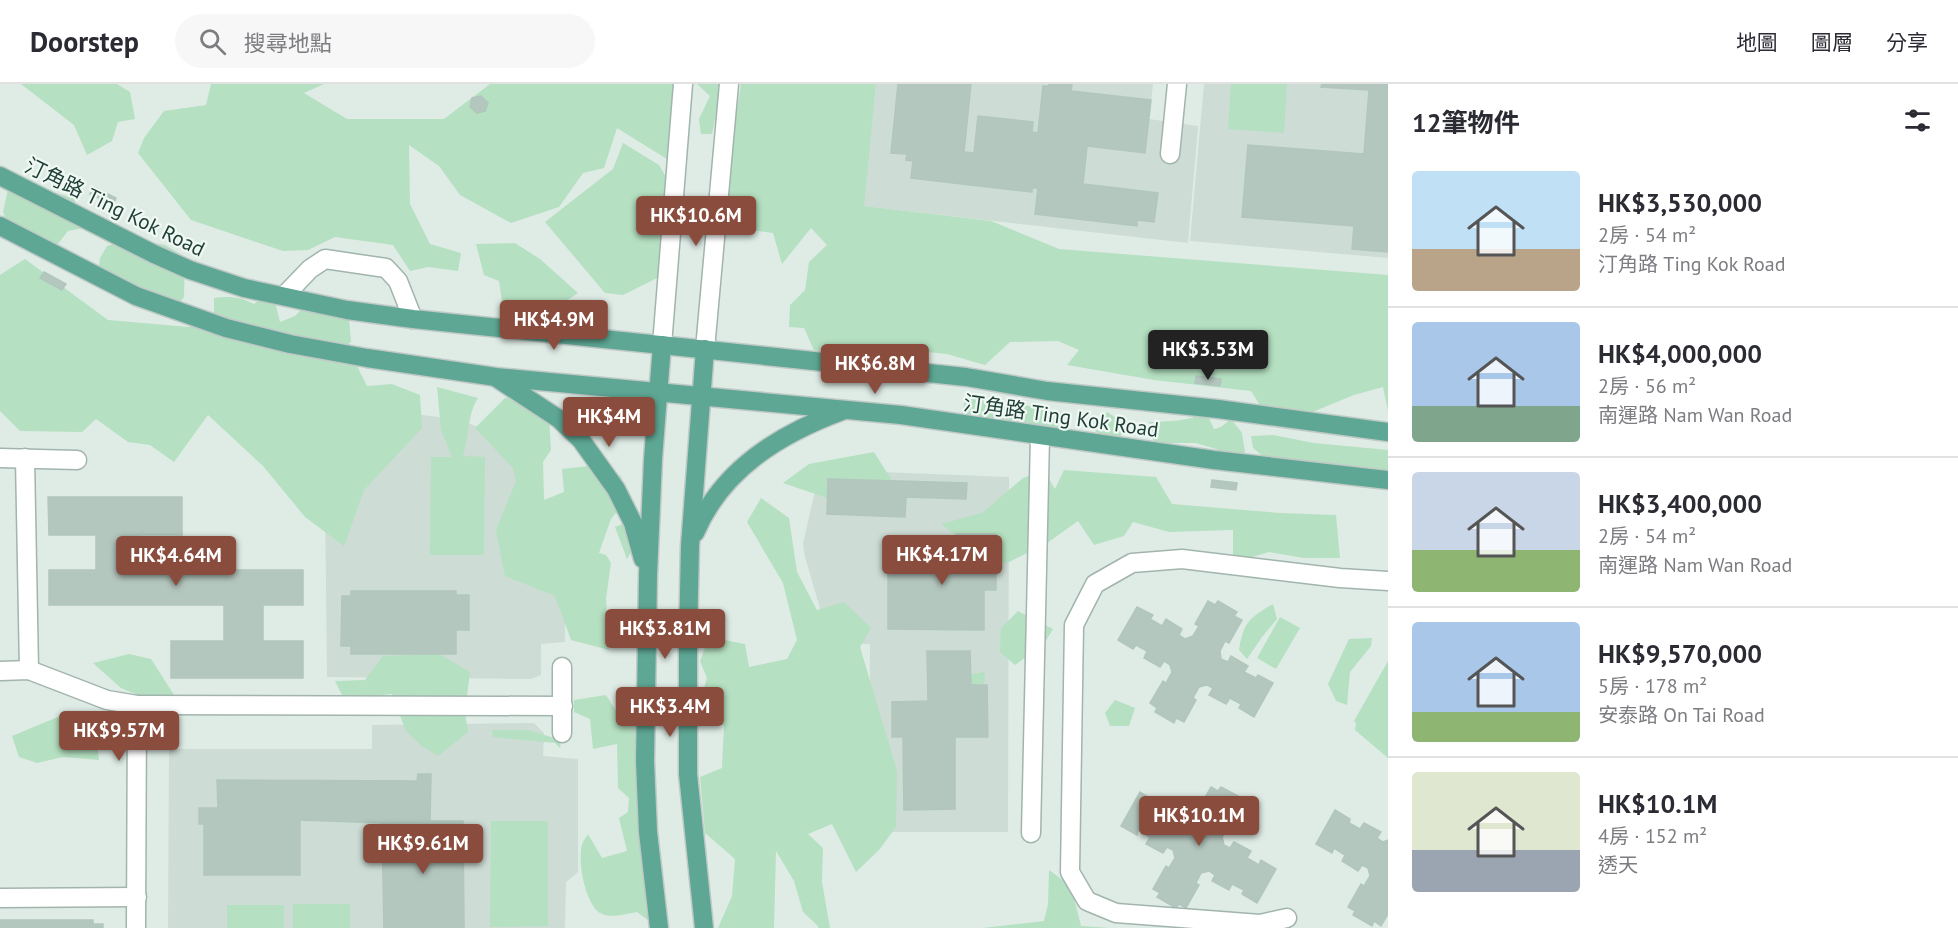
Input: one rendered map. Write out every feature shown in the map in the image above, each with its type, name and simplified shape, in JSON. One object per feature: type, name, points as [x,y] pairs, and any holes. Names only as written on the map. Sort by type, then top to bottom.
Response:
[{"type":"main road","name":"汀角路 Ting Kok Road","points":[[0,176],[190,270],[244,288],[347,310],[413,319],[966,376],[1047,391],[1218,409],[1388,432]]},
{"type":"main road","name":"汀角路 Ting Kok Road","points":[[0,226],[136,296],[226,328],[290,344],[496,377],[901,415],[1040,437],[1388,480]]},
{"type":"main road","points":[[660,928],[648,832],[645,761],[648,575],[662,345]]},
{"type":"main road","points":[[704,928],[688,774],[690,546],[705,349]]},
{"type":"main road","points":[[496,377],[559,419],[587,448],[616,489],[633,523],[648,575]]},
{"type":"main road","points":[[690,546],[703,514],[723,486],[750,462],[772,444],[805,425],[845,410]]},
{"type":"street","points":[[662,345],[682,84]]},
{"type":"street","points":[[705,349],[729,84]]},
{"type":"street","points":[[1170,154],[1175,84]]},
{"type":"street","points":[[284,296],[310,268],[326,259],[386,268],[398,281],[413,319]]},
{"type":"street","points":[[1031,832],[1040,437]]},
{"type":"street","points":[[0,458],[77,460]]},
{"type":"street","points":[[25,458],[28,670]]},
{"type":"street","points":[[1287,918],[1260,924],[1116,913],[1087,901],[1070,872],[1074,625],[1095,584],[1132,563],[1182,559],[1388,581]]},
{"type":"street","points":[[562,667],[562,733]]},
{"type":"street","points":[[0,671],[28,670],[106,700],[137,705],[563,706]]},
{"type":"street","points":[[136,928],[137,705]]},
{"type":"street","points":[[0,898],[137,897]]},
{"type":"shaded area","points":[[876,84],[1153,84],[1149,119],[1198,126],[1188,243],[863,206]]},
{"type":"shaded area","points":[[1204,84],[1388,84],[1388,258],[1190,241]]},
{"type":"shaded area","points":[[332,403],[461,420],[496,435],[525,455],[565,588],[565,642],[541,644],[541,675],[531,679],[327,677],[325,496]]},
{"type":"shaded area","points":[[881,472],[1009,477],[1008,832],[869,832],[870,644],[830,643],[803,544],[814,495],[823,483]]},
{"type":"shaded area","points":[[534,723],[544,733],[543,756],[578,759],[578,872],[566,882],[565,928],[168,928],[169,749],[372,749],[372,725]]},
{"type":"green space","points":[[21,84],[117,84],[130,92],[135,119],[118,122],[112,141],[87,155],[74,125]]},
{"type":"green space","points":[[211,84],[324,84],[304,93],[347,119],[444,119],[490,84],[675,84],[670,161],[617,128],[604,168],[583,173],[559,207],[511,223],[460,195],[439,166],[409,145],[410,204],[430,244],[461,253],[458,271],[428,267],[410,271],[393,245],[335,237],[308,250],[283,251],[191,220],[138,153],[144,138],[164,111],[206,105]]},
{"type":"green space","points":[[697,84],[722,84],[712,134],[701,134],[699,119],[710,96]]},
{"type":"green space","points":[[741,84],[876,84],[864,206],[991,221],[1059,249],[1388,275],[1388,411],[1383,387],[1354,395],[1310,413],[1265,413],[1251,391],[1154,380],[1067,365],[1079,350],[1058,341],[1010,342],[985,365],[947,354],[850,344],[835,352],[814,350],[804,328],[789,327],[790,305],[805,290],[809,262],[827,245],[811,228],[782,264],[773,233],[721,226]]},
{"type":"green space","points":[[1231,84],[1287,84],[1284,133],[1228,129]]},
{"type":"green space","points":[[623,143],[659,165],[672,187],[665,274],[623,295],[605,293],[545,222],[613,169]]},
{"type":"green space","points":[[10,180],[74,198],[83,228],[68,231],[57,245],[48,247],[16,244],[3,212]]},
{"type":"green space","points":[[140,237],[148,242],[165,245],[185,257],[184,297],[169,316],[97,285],[100,258],[107,246]]},
{"type":"green space","points":[[515,243],[540,259],[578,293],[551,311],[503,308],[499,281],[484,275],[476,244]]},
{"type":"green space","points":[[25,259],[108,320],[189,327],[214,314],[214,298],[234,298],[254,304],[272,290],[280,322],[295,316],[312,298],[349,318],[351,342],[337,352],[340,364],[357,366],[367,386],[392,384],[420,395],[422,428],[364,490],[344,546],[305,517],[263,466],[208,415],[174,462],[150,445],[128,442],[96,419],[82,432],[20,431],[0,411],[0,275]]},
{"type":"green space","points":[[437,387],[478,398],[470,419],[463,456],[485,457],[484,555],[430,555],[431,457],[452,457],[441,430]]},
{"type":"green space","points":[[966,397],[1062,412],[1067,433],[961,416]]},
{"type":"green space","points":[[505,398],[548,399],[551,450],[543,462],[544,500],[564,492],[562,469],[589,466],[621,476],[629,497],[611,519],[599,553],[606,555],[611,563],[606,599],[609,650],[571,640],[555,596],[505,576],[496,530],[516,481],[513,468],[475,428]]},
{"type":"green space","points":[[1107,412],[1130,427],[1113,443],[1091,428]]},
{"type":"green space","points":[[1206,412],[1214,429],[1221,427],[1231,419],[1242,433],[1245,452],[1238,459],[1196,443],[1154,443],[1149,422],[1185,419]]},
{"type":"green space","points":[[1273,435],[1314,443],[1388,450],[1388,472],[1269,461],[1253,448],[1251,436]]},
{"type":"green space","points":[[874,452],[896,487],[876,509],[827,498],[783,483],[809,464]]},
{"type":"green space","points":[[1064,470],[1156,477],[1172,504],[1336,515],[1340,558],[1304,558],[1269,552],[1233,563],[1233,530],[1169,532],[1133,522],[1124,536],[1094,545],[1078,521],[1047,543],[1007,563],[986,559],[941,524],[982,513],[1023,478],[1044,471],[1055,489]]},
{"type":"green space","points":[[761,498],[789,518],[797,572],[817,610],[844,602],[871,628],[860,647],[897,771],[896,827],[879,850],[856,872],[832,824],[808,834],[823,848],[822,882],[830,928],[818,928],[803,912],[794,881],[776,851],[774,928],[718,928],[732,896],[735,859],[705,833],[700,777],[722,768],[724,725],[700,724],[699,705],[707,678],[700,661],[709,637],[745,644],[749,667],[787,659],[797,640],[783,583],[747,522]]},
{"type":"green space","points":[[638,518],[642,534],[627,559],[615,527]]},
{"type":"green space","points":[[1273,604],[1277,619],[1247,659],[1239,650],[1245,627],[1248,622]]},
{"type":"green space","points":[[1018,611],[1053,629],[1044,644],[1015,665],[1000,652],[1001,628]]},
{"type":"green space","points":[[1280,617],[1300,628],[1276,669],[1257,658]]},
{"type":"green space","points":[[1372,638],[1371,646],[1350,672],[1347,705],[1336,701],[1328,684],[1349,639]]},
{"type":"green space","points":[[129,654],[151,659],[176,698],[150,700],[121,688],[93,663]]},
{"type":"green space","points":[[439,654],[470,672],[465,713],[468,732],[438,756],[422,746],[406,731],[392,694],[344,699],[335,681],[365,680],[383,656]]},
{"type":"green space","points":[[1388,661],[1388,758],[1355,730],[1354,721]]},
{"type":"green space","points":[[985,672],[982,700],[960,676]]},
{"type":"green space","points":[[640,687],[652,923],[637,912],[613,916],[600,913],[586,891],[581,869],[581,849],[588,834],[602,858],[627,851],[619,818],[628,812],[629,798],[618,788],[617,744],[593,749],[590,719],[574,712],[574,700],[606,695],[616,711],[625,715],[628,707],[619,691]]},
{"type":"green space","points":[[1115,700],[1135,708],[1129,726],[1110,726],[1105,713]]},
{"type":"green space","points":[[70,712],[95,727],[99,760],[63,757],[37,763],[19,757],[12,736]]},
{"type":"green space","points":[[492,730],[528,730],[561,740],[560,748],[555,743],[493,737]]},
{"type":"green space","points":[[491,821],[548,821],[548,926],[490,927]]},
{"type":"green space","points":[[1049,870],[1071,886],[1081,926],[1110,928],[983,928],[1044,921],[1048,904]]},
{"type":"green space","points":[[293,904],[350,904],[350,928],[293,928]]},
{"type":"green space","points":[[227,905],[284,905],[284,928],[227,928]]},
{"type":"building","points":[[898,84],[971,84],[964,152],[974,153],[978,116],[1033,122],[1032,132],[1038,133],[1043,86],[1049,86],[1049,84],[1072,84],[1071,91],[1151,100],[1145,153],[1087,146],[1083,184],[1158,193],[1154,222],[1137,220],[1137,226],[1035,214],[1038,188],[1032,188],[1032,192],[911,178],[913,161],[906,160],[907,154],[891,153]]},
{"type":"building","points":[[1322,84],[1388,84],[1388,252],[1352,249],[1354,226],[1242,217],[1248,145],[1364,154],[1369,90],[1321,87]]},
{"type":"building","points":[[481,96],[488,103],[485,111],[477,113],[470,107],[472,98]]},
{"type":"building","points":[[94,187],[116,198],[113,205],[90,194]]},
{"type":"building","points":[[44,272],[66,284],[62,290],[40,278]]},
{"type":"building","points":[[1196,376],[1221,379],[1220,386],[1195,383]]},
{"type":"building","points":[[828,479],[967,483],[966,499],[906,497],[905,517],[827,514]]},
{"type":"building","points":[[1212,480],[1237,483],[1236,490],[1211,487]]},
{"type":"building","points":[[48,497],[182,497],[182,535],[137,535],[137,570],[303,570],[303,605],[263,605],[263,641],[303,641],[303,678],[171,678],[171,641],[224,641],[224,605],[49,605],[49,570],[96,570],[96,535],[49,535]]},
{"type":"building","points":[[956,534],[996,534],[996,590],[984,590],[984,630],[888,629],[888,549],[942,549],[942,563],[956,563]]},
{"type":"building","points":[[351,591],[456,591],[456,595],[469,595],[469,630],[456,630],[456,654],[351,654],[351,646],[341,646],[342,596],[351,596]]},
{"type":"building","points":[[1208,601],[1215,605],[1218,601],[1237,612],[1234,616],[1242,620],[1229,643],[1225,641],[1220,651],[1221,659],[1228,662],[1231,656],[1248,666],[1244,672],[1256,678],[1258,675],[1273,683],[1254,717],[1239,708],[1241,704],[1230,698],[1226,704],[1209,695],[1213,688],[1207,685],[1199,687],[1193,698],[1196,700],[1184,722],[1176,718],[1174,723],[1155,712],[1157,708],[1150,703],[1163,681],[1166,683],[1172,672],[1170,665],[1164,661],[1160,667],[1144,658],[1147,651],[1136,645],[1133,649],[1118,640],[1137,607],[1153,615],[1150,619],[1162,626],[1166,619],[1182,629],[1179,635],[1185,639],[1193,636],[1199,626],[1195,624]]},
{"type":"building","points":[[927,651],[970,651],[971,685],[987,685],[988,737],[955,737],[955,809],[904,810],[903,737],[892,737],[892,702],[928,701]]},
{"type":"building","points":[[418,774],[431,774],[430,821],[382,823],[300,820],[300,875],[204,875],[204,824],[199,824],[199,808],[218,808],[217,780],[417,781]]},
{"type":"building","points":[[1211,787],[1218,791],[1221,787],[1240,797],[1237,802],[1244,806],[1232,829],[1228,827],[1222,837],[1224,845],[1230,848],[1234,842],[1251,851],[1247,858],[1259,865],[1261,860],[1276,869],[1257,903],[1242,894],[1244,890],[1232,884],[1229,890],[1212,881],[1215,875],[1209,871],[1201,873],[1196,883],[1199,885],[1186,908],[1179,904],[1176,908],[1157,897],[1160,893],[1153,889],[1166,866],[1169,868],[1175,858],[1173,850],[1167,847],[1163,853],[1146,844],[1150,837],[1138,830],[1137,835],[1121,826],[1140,792],[1155,801],[1153,805],[1165,811],[1168,805],[1185,814],[1182,821],[1188,824],[1196,822],[1201,812],[1198,810]]},
{"type":"building","points":[[1335,810],[1350,819],[1349,823],[1360,829],[1364,823],[1381,832],[1377,838],[1383,842],[1388,840],[1388,914],[1381,926],[1374,921],[1372,926],[1353,915],[1355,911],[1348,907],[1361,884],[1364,886],[1370,876],[1368,868],[1362,865],[1358,871],[1342,861],[1345,855],[1334,848],[1332,853],[1316,844]]},
{"type":"building","points":[[463,821],[464,928],[384,928],[382,823]]},
{"type":"building","points":[[0,920],[93,920],[93,924],[103,924],[103,928],[0,928]]}]
